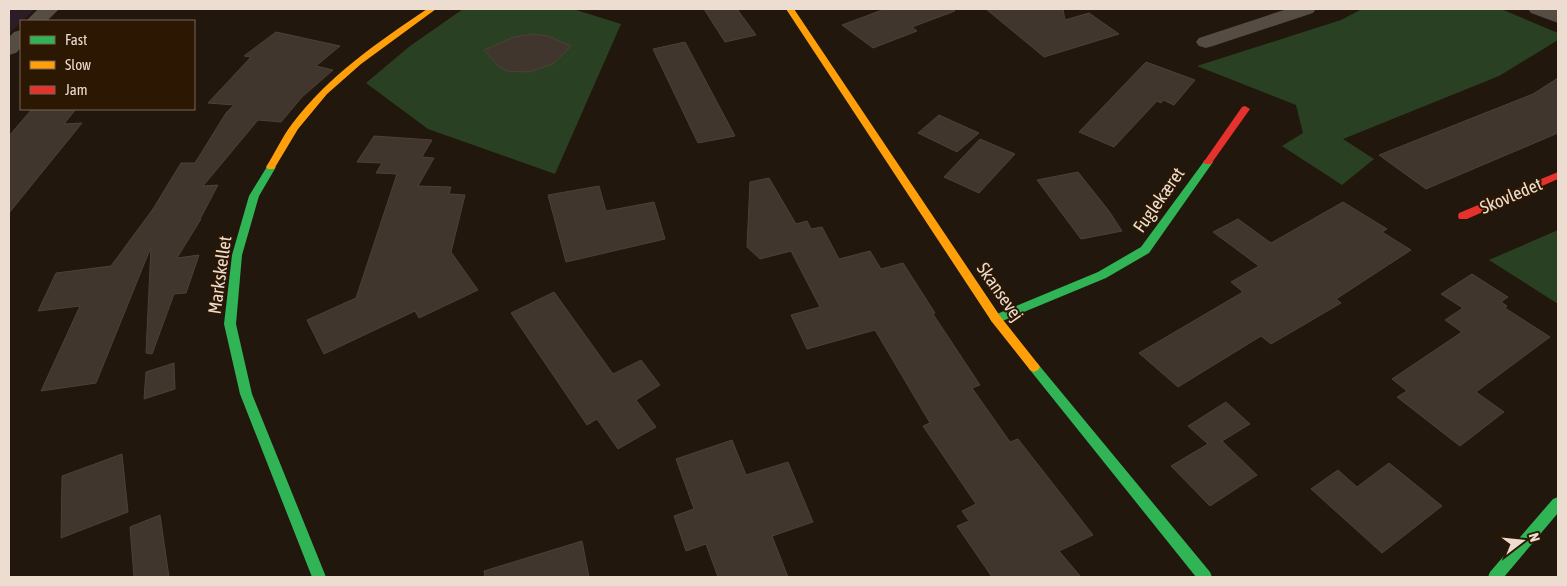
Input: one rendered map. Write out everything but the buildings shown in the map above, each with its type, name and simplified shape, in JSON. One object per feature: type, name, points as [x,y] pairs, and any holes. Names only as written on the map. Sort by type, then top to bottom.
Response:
[{"type":"street","points":[[37,20],[49,9]]},
{"type":"street","name":"Markskellet","points":[[319,577],[246,394],[230,324],[237,255],[254,196],[295,127],[341,76],[383,41],[432,9]]},
{"type":"street","name":"Skansevej","points":[[790,9],[996,319],[1098,448],[1205,577]]},
{"type":"street","points":[[1206,42],[1306,9]]},
{"type":"street","points":[[1538,9],[1558,17]]},
{"type":"street","points":[[9,49],[20,37]]},
{"type":"street","name":"Fuglekæret","points":[[996,319],[1102,275],[1145,250],[1245,110]]},
{"type":"street","name":"Skovledet","points":[[1463,216],[1558,176]]},
{"type":"street","points":[[1494,577],[1558,503]]},
{"type":"shaded area","points":[[9,9],[35,9],[24,20],[20,20],[20,23],[9,34]]},
{"type":"green space","points":[[463,9],[573,9],[621,24],[555,174],[428,129],[366,83],[410,46]]},
{"type":"green space","points":[[1362,9],[1501,9],[1558,33],[1558,40],[1499,76],[1343,139],[1374,159],[1342,185],[1282,146],[1303,133],[1296,105],[1197,66],[1341,20]]},
{"type":"green space","points":[[1558,230],[1558,304],[1489,260]]},
{"type":"traffic: fast","points":[[996,319],[1102,275],[1145,250],[1208,162]]},
{"type":"traffic: fast","points":[[271,167],[254,196],[237,255],[230,324],[246,394],[319,577]]},
{"type":"traffic: fast","points":[[1034,367],[1205,577]]},
{"type":"traffic: fast","points":[[1495,577],[1558,503]]},
{"type":"traffic: slow","points":[[271,167],[295,127],[324,93],[358,62],[394,34],[432,9]]},
{"type":"traffic: slow","points":[[790,9],[996,319],[1034,367]]},
{"type":"traffic: jam","points":[[1208,162],[1245,109]]},
{"type":"traffic: jam","points":[[1463,216],[1558,175]]}]
